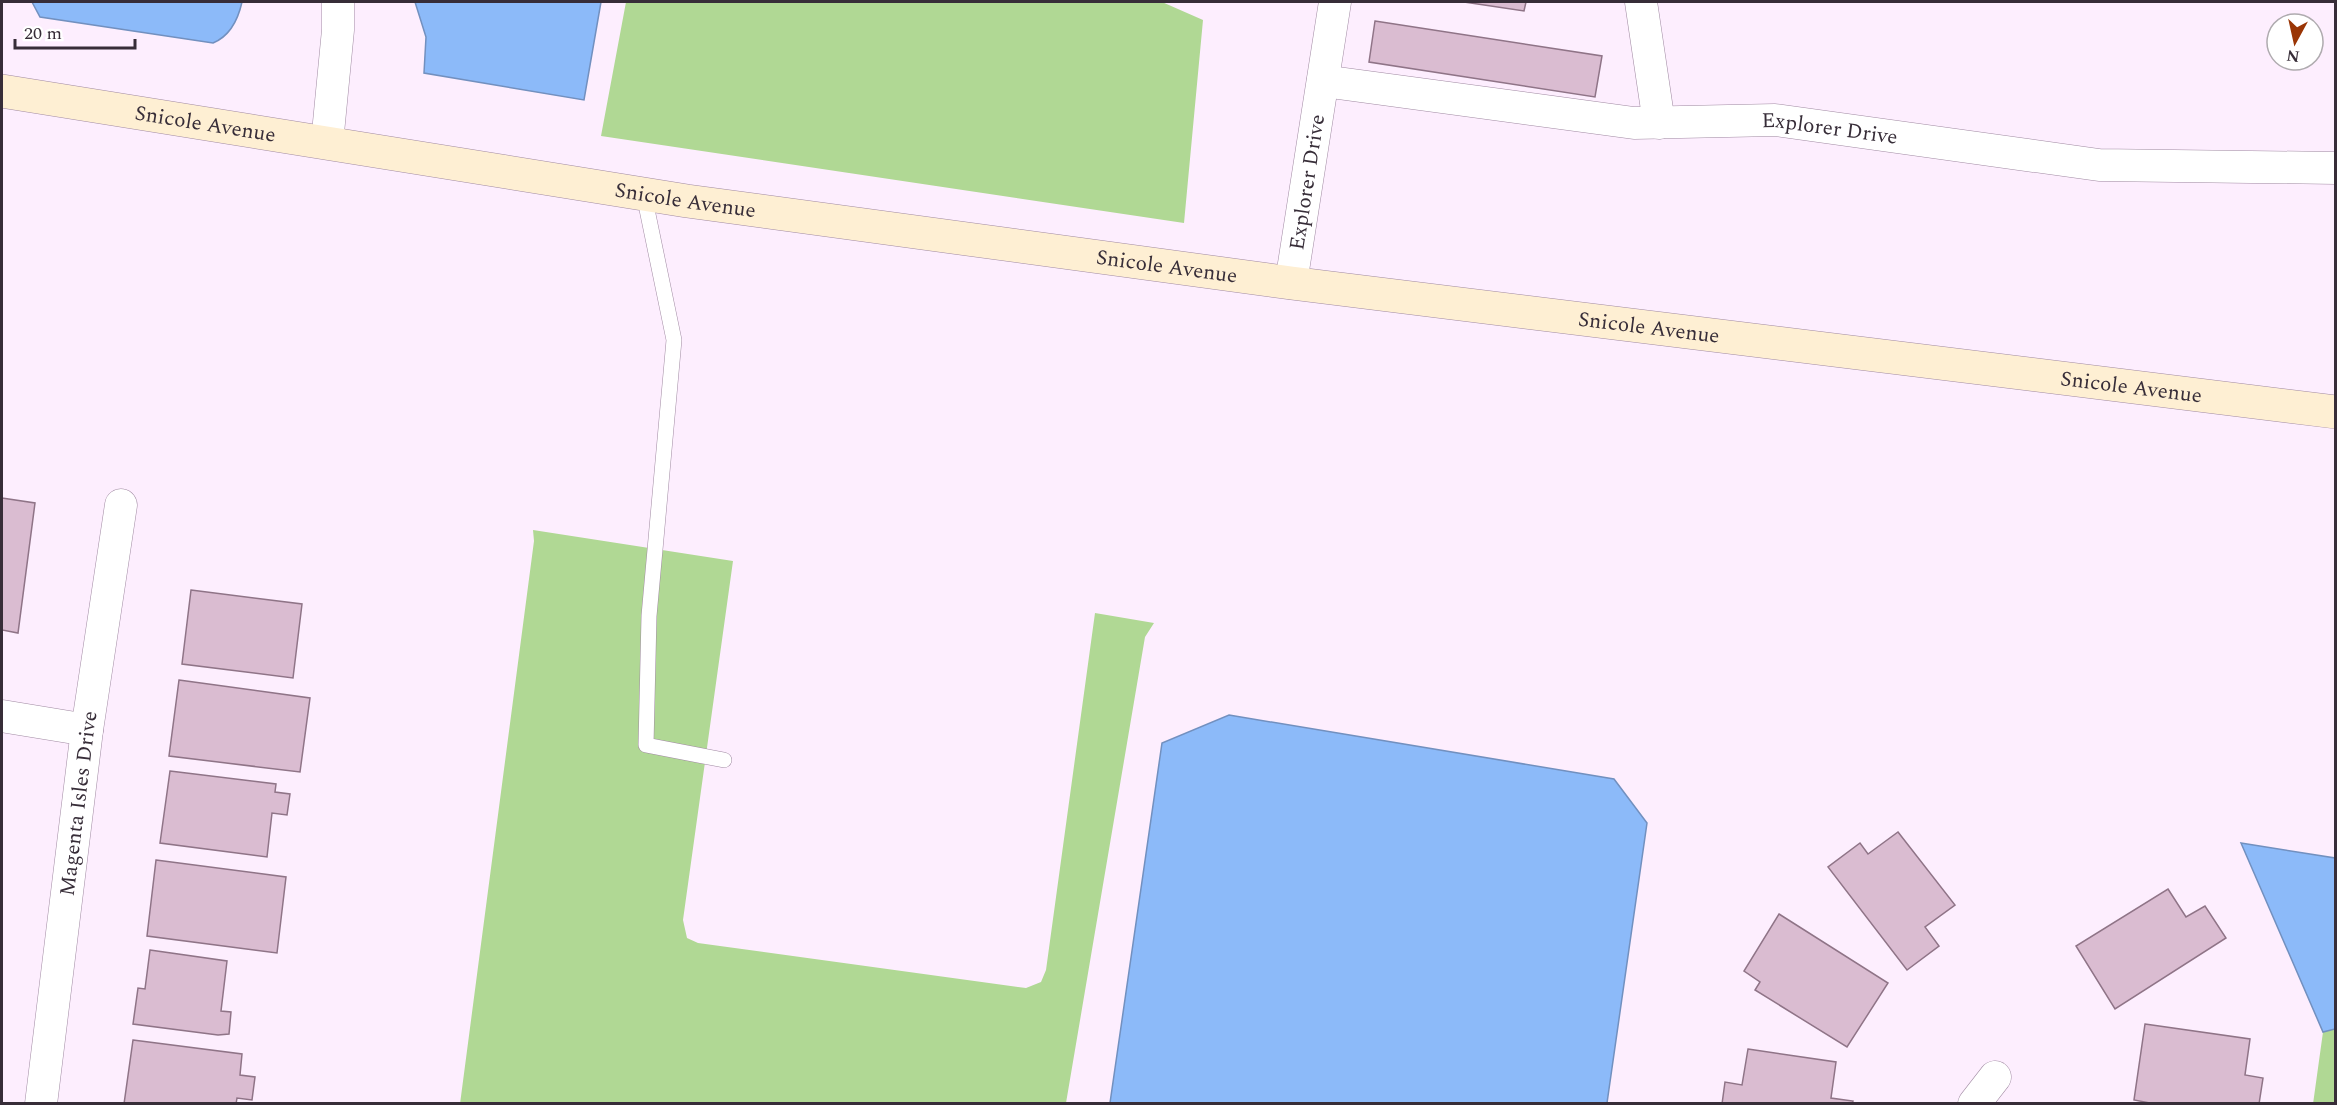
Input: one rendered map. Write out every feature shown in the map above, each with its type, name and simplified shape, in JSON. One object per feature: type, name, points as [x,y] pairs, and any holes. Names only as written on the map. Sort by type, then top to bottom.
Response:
[{"type":"street","points":[[327,143],[338,2]]},
{"type":"street","name":"Explorer Drive","points":[[1291,283],[1335,2]]},
{"type":"street","points":[[1641,2],[1659,123]]},
{"type":"street","name":"Explorer Drive","points":[[1323,81],[1634,123],[1775,120],[2099,165],[2336,168]]},
{"type":"street","name":"Snicole Avenue","points":[[2,91],[644,195],[1291,283],[2336,412]]},
{"type":"street","name":"Magenta Isles Drive","points":[[41,1104],[87,730],[121,505]]},
{"type":"street","points":[[2,716],[87,730]]},
{"type":"street","points":[[1974,1104],[1995,1077]]},
{"type":"lane","points":[[644,195],[674,340],[649,616],[646,745],[724,760]]},
{"type":"green space","points":[[626,2],[1162,2],[1203,20],[1184,223],[601,136]]},
{"type":"green space","points":[[533,530],[733,561],[683,920],[687,938],[698,943],[1026,988],[1041,982],[1046,970],[1095,613],[1154,623],[1145,637],[1066,1103],[460,1104],[534,541]]},
{"type":"green space","points":[[2335,1029],[2335,1103],[2313,1104],[2323,1032]]},
{"type":"water","points":[[32,2],[242,2],[232,27],[213,43],[40,17]]},
{"type":"water","points":[[415,2],[601,2],[584,100],[424,73],[426,37]]},
{"type":"water","points":[[1229,715],[1614,779],[1647,823],[1607,1103],[1110,1103],[1162,743]]},
{"type":"water","points":[[2241,843],[2335,858],[2335,1029],[2323,1032]]},
{"type":"building","points":[[1464,2],[1526,2],[1524,11]]},
{"type":"building","points":[[1375,21],[1602,56],[1595,97],[1369,62]]},
{"type":"building","points":[[2,498],[35,503],[18,633],[2,630]]},
{"type":"building","points":[[191,590],[302,604],[293,678],[182,664]]},
{"type":"building","points":[[179,680],[310,698],[300,772],[169,756]]},
{"type":"building","points":[[170,771],[276,784],[275,792],[290,794],[287,815],[272,813],[267,857],[160,843]]},
{"type":"building","points":[[1898,832],[1955,905],[1925,927],[1939,946],[1907,970],[1828,867],[1860,843],[1868,854]]},
{"type":"building","points":[[156,860],[286,877],[277,953],[147,936]]},
{"type":"building","points":[[2168,889],[2186,917],[2205,906],[2226,938],[2115,1009],[2076,946]]},
{"type":"building","points":[[1779,914],[1888,983],[1847,1047],[1755,990],[1760,982],[1744,971]]},
{"type":"building","points":[[150,950],[227,961],[221,1011],[231,1012],[229,1034],[218,1035],[133,1024],[138,988],[145,989]]},
{"type":"building","points":[[2145,1024],[2250,1039],[2245,1075],[2263,1078],[2259,1104],[2155,1104],[2134,1100]]},
{"type":"building","points":[[133,1040],[242,1054],[240,1075],[255,1077],[252,1100],[237,1098],[236,1104],[124,1104]]},
{"type":"building","points":[[1748,1049],[1836,1062],[1831,1098],[1853,1101],[1852,1104],[1722,1104],[1725,1082],[1742,1085]]}]
